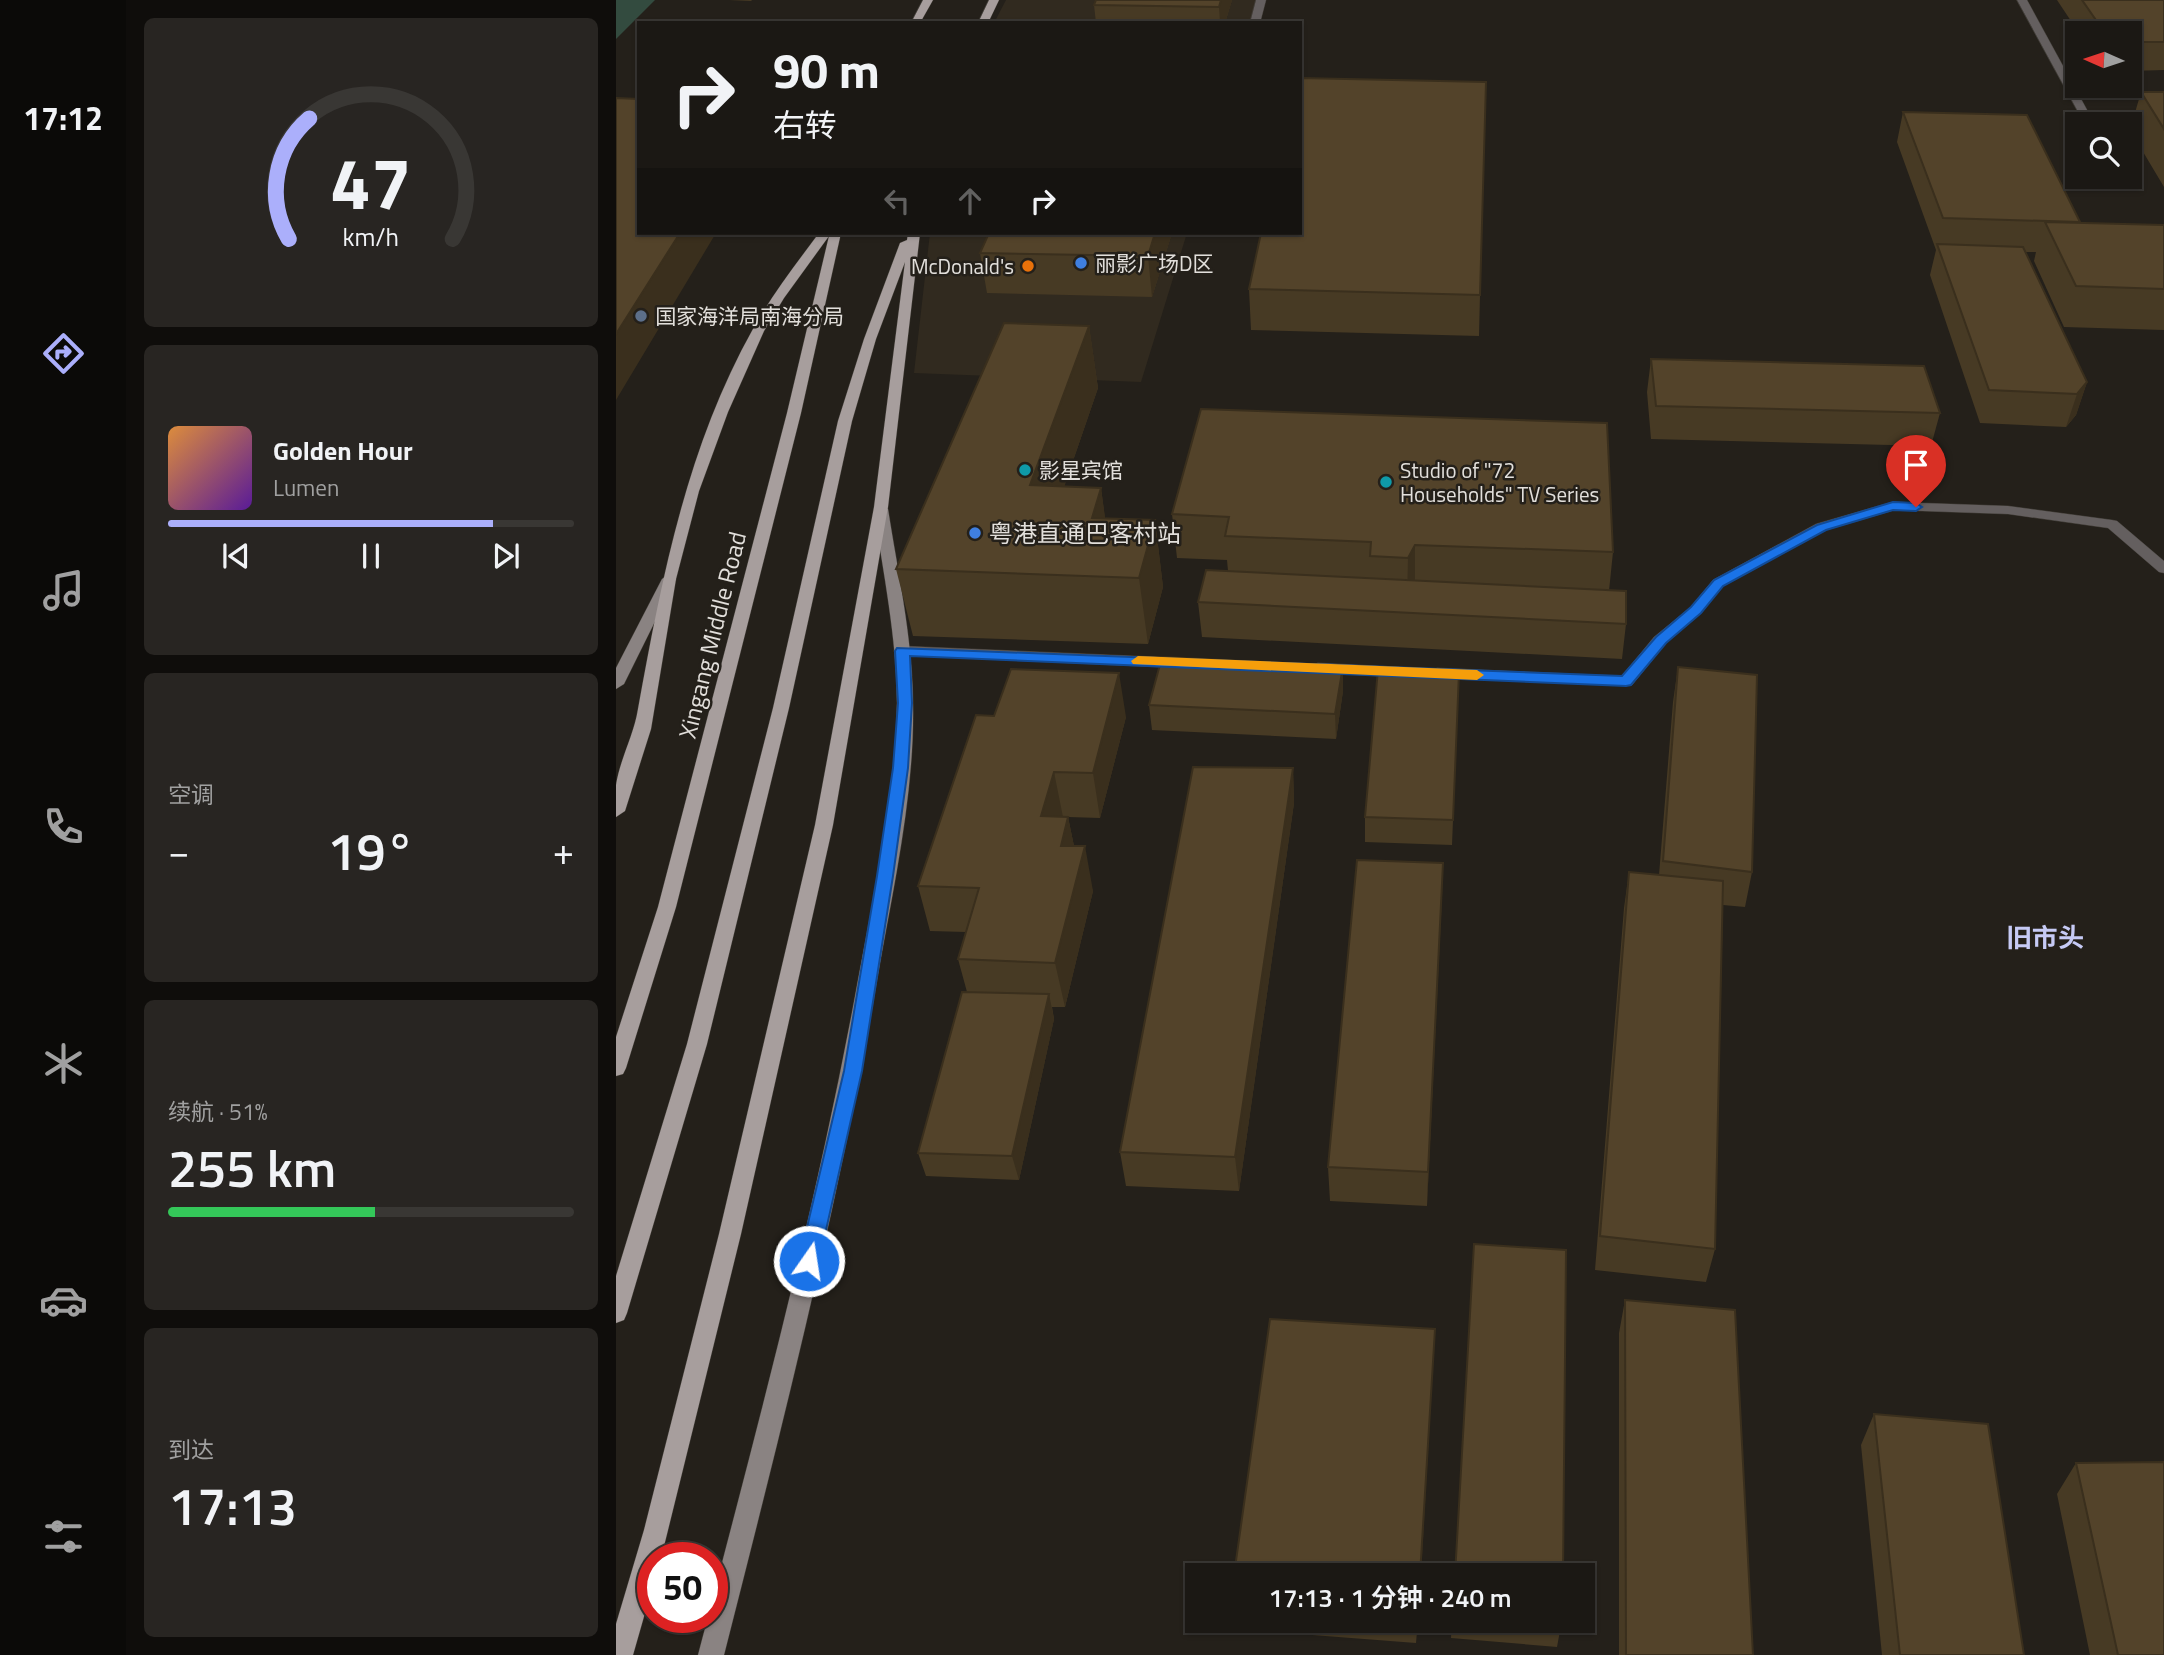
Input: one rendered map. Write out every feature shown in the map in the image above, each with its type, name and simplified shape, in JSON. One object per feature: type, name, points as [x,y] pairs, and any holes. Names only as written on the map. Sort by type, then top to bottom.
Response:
[{"type":"main road","points":[[916,21],[928,0]]},
{"type":"main road","points":[[984,21],[994,0]]},
{"type":"main road","points":[[616,811],[643,729],[669,579],[692,491],[740,367],[778,297],[824,235]]},
{"type":"main road","name":"Xingang Middle Road","points":[[616,1068],[667,907],[794,413],[835,235]]},
{"type":"main road","points":[[616,1313],[697,1044],[781,708],[831,474],[866,352],[911,235]]},
{"type":"main road","points":[[620,1655],[656,1530],[730,1234],[821,838],[881,508],[912,235]]},
{"type":"main road","points":[[711,1655],[771,1424],[853,1071],[900,768],[905,703],[902,651],[881,508]]},
{"type":"main road","points":[[616,684],[669,579]]},
{"type":"lane","points":[[1256,21],[1261,0]]},
{"type":"lane","points":[[2022,0],[2083,112]]},
{"type":"lane","points":[[1306,668],[1626,681],[1661,640],[1696,610],[1718,583],[1821,527],[1893,506],[2008,510],[2112,524],[2164,569]]},
{"type":"lane","points":[[902,651],[1195,663]]},
{"type":"shaded area","points":[[1006,0],[1258,0],[1252,21],[995,21]]},
{"type":"shaded area","points":[[930,235],[1186,235],[1141,382],[914,373]]},
{"type":"green space","points":[[616,0],[655,0],[616,39]]},
{"type":"building","points":[[1096,0],[1221,0],[1219,7],[1094,5]]},
{"type":"building","points":[[2082,0],[2164,0],[2164,42],[2142,42],[2142,21],[2097,21]]},
{"type":"building","points":[[1302,78],[1486,82],[1480,295],[1249,289],[1261,235],[1302,235]]},
{"type":"building","points":[[2142,92],[2164,92],[2164,129],[2142,94]]},
{"type":"building","points":[[616,98],[637,99],[637,235],[679,235],[616,334]]},
{"type":"building","points":[[1903,112],[2027,115],[2080,222],[1943,218]]},
{"type":"building","points":[[2045,222],[2164,225],[2164,289],[2076,286]]},
{"type":"building","points":[[988,235],[1154,235],[1148,256],[980,253]]},
{"type":"building","points":[[1937,244],[2023,247],[2087,382],[2077,394],[1989,390]]},
{"type":"building","points":[[1004,323],[1089,326],[1030,485],[1101,488],[1092,518],[1155,520],[1139,578],[896,569]]},
{"type":"building","points":[[1651,359],[1924,366],[1940,413],[1656,406]]},
{"type":"building","points":[[1201,409],[1607,423],[1613,552],[1415,545],[1408,558],[1370,556],[1371,542],[1225,536],[1229,517],[1172,514]]},
{"type":"building","points":[[1206,570],[1626,591],[1626,624],[1198,602]]},
{"type":"building","points":[[1162,657],[1343,666],[1335,714],[1149,705]]},
{"type":"building","points":[[1678,667],[1757,675],[1752,872],[1663,861]]},
{"type":"building","points":[[1011,669],[1119,673],[1093,773],[1054,772],[1041,816],[1068,817],[1061,846],[1085,846],[1055,963],[958,959],[979,888],[918,886],[976,715],[994,716]]},
{"type":"building","points":[[1378,669],[1459,672],[1453,820],[1365,817]]},
{"type":"building","points":[[1193,767],[1293,768],[1235,1157],[1120,1152]]},
{"type":"building","points":[[1357,860],[1443,863],[1428,1172],[1328,1167]]},
{"type":"building","points":[[1629,872],[1723,881],[1715,1249],[1600,1236]]},
{"type":"building","points":[[962,992],[1049,994],[1012,1156],[918,1153]]},
{"type":"building","points":[[1474,1244],[1566,1250],[1563,1563],[1456,1563]]},
{"type":"building","points":[[1625,1300],[1735,1310],[1753,1655],[1626,1655]]},
{"type":"building","points":[[1270,1319],[1435,1329],[1421,1563],[1236,1563]]},
{"type":"building","points":[[1874,1414],[1988,1424],[2024,1655],[1900,1655]]},
{"type":"building","points":[[2164,1462],[2164,1655],[2118,1655],[2076,1463]]},
{"type":"slow traffic","points":[[1138,661],[1477,675]]},
{"type":"place","name":"丽影广场D区","points":[[1081,263]]},
{"type":"place","name":"McDonald's","points":[[1028,266]]},
{"type":"place","name":"国家海洋局南海分局","points":[[641,316]]},
{"type":"place","name":"影星宾馆","points":[[1025,470]]},
{"type":"place","name":"Studio of \"72 Households\" TV Series","points":[[1386,482]]},
{"type":"place","name":"粤港直通巴客村站","points":[[975,533]]},
{"type":"district","name":"旧市头","points":[[2045,937]]},
{"type":"route","points":[[809,1261],[853,1071],[885,876],[900,768],[905,703],[902,651],[1626,681],[1661,640],[1696,610],[1718,583],[1821,527],[1893,506],[1916,507]]}]
